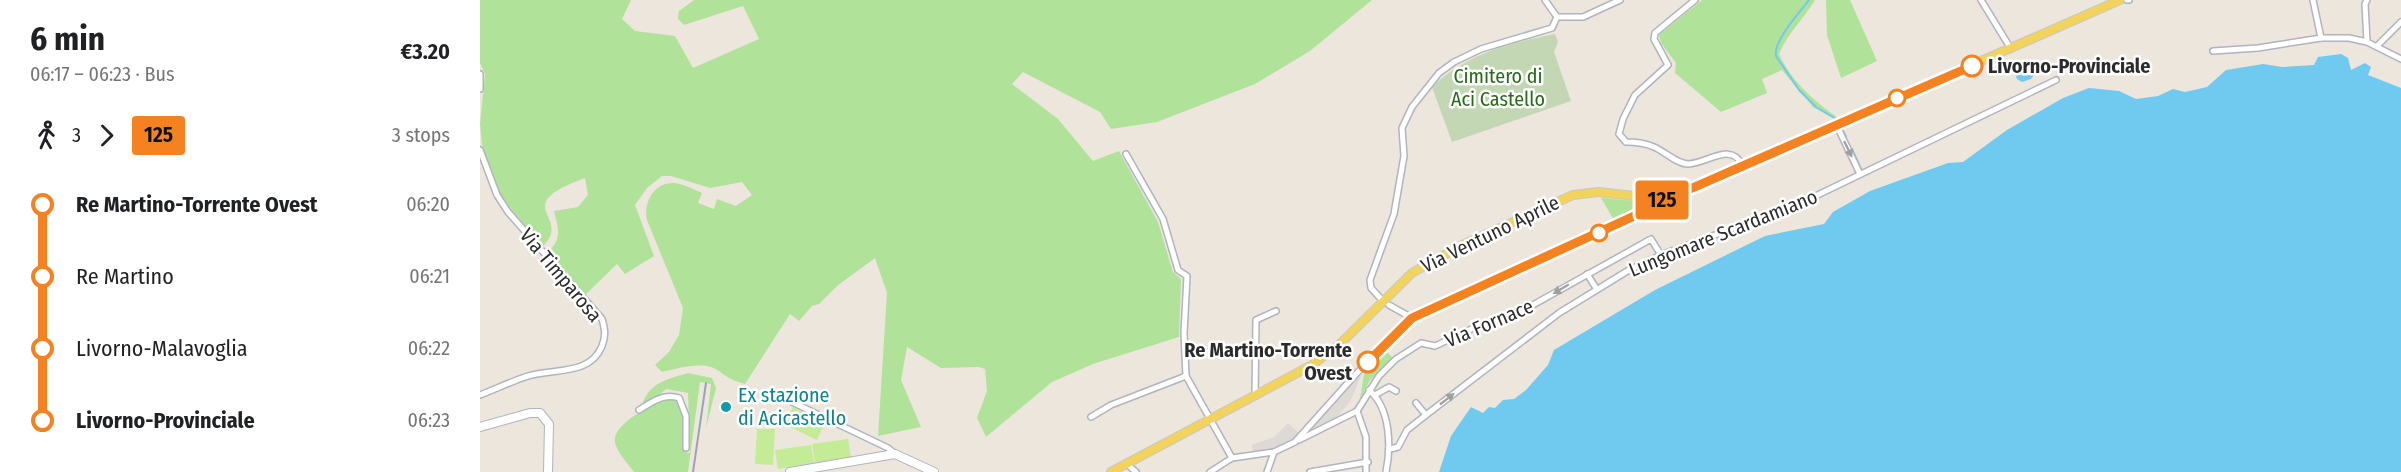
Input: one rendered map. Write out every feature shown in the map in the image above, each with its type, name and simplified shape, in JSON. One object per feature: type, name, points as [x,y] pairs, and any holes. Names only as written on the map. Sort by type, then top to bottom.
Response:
[{"type":"main road","name":"Via Ventuno Aprile","points":[[1112,472],[1326,356],[1386,302],[1412,273],[1429,261],[1564,198],[1598,192],[1639,197],[1663,197],[1690,189],[2120,0]]},
{"type":"main road","points":[[480,427],[530,413],[540,413],[549,424],[548,472]]},
{"type":"main road","points":[[790,472],[895,454],[934,472]]},
{"type":"street","points":[[1545,0],[1557,17]]},
{"type":"street","points":[[1557,17],[1583,17],[1620,0]]},
{"type":"street","points":[[1695,0],[1654,33],[1654,39],[1668,65],[1635,95],[1623,119],[1619,134],[1626,142],[1652,146],[1682,163],[1696,163],[1731,153],[1738,156],[1743,166]]},
{"type":"street","points":[[1982,0],[2011,49]]},
{"type":"street","points":[[2313,0],[2321,38]]},
{"type":"street","points":[[2367,0],[2365,4],[2367,42]]},
{"type":"street","points":[[1412,318],[1386,302],[1371,288],[1370,280],[1394,214],[1404,156],[1404,120],[1439,73],[1454,62],[1481,49],[1552,28],[1557,17]]},
{"type":"street","points":[[2377,46],[2401,22]]},
{"type":"street","points":[[2213,51],[2258,48],[2321,38],[2349,38],[2377,46],[2401,59]]},
{"type":"street","points":[[480,74],[480,88]]},
{"type":"street","name":"Lungomare Scardamiano","points":[[1389,449],[1398,447],[1407,430],[1426,415],[1596,288],[1661,255],[1801,203],[2056,80]]},
{"type":"street","points":[[1840,123],[1860,174]]},
{"type":"street","name":"Via Timparosa","points":[[480,150],[496,195],[508,212],[602,319],[605,328],[601,349],[595,359],[586,366],[528,376],[480,395]]},
{"type":"street","points":[[1126,154],[1163,219],[1178,270],[1186,276],[1184,333],[1186,376],[1232,458]]},
{"type":"street","points":[[1295,442],[1356,374],[1412,318],[1656,206],[1663,197]]},
{"type":"street","name":"Via Fornace","points":[[1357,411],[1379,376],[1410,349],[1421,343],[1435,346],[1482,324],[1515,315],[1651,239],[1661,255]]},
{"type":"street","points":[[1587,274],[1596,288]]},
{"type":"street","points":[[1255,396],[1256,320],[1276,311]]},
{"type":"street","points":[[1091,417],[1111,405],[1186,376]]},
{"type":"street","points":[[1461,379],[1466,385]]},
{"type":"street","points":[[1375,395],[1389,387],[1396,391]]},
{"type":"street","points":[[1370,390],[1375,395],[1386,421],[1389,449],[1386,472]]},
{"type":"street","points":[[639,410],[659,398],[668,396],[679,398],[686,416],[686,448]]},
{"type":"street","points":[[792,402],[888,448],[895,454]]},
{"type":"street","points":[[1416,403],[1426,415]]},
{"type":"street","points":[[1210,472],[1232,458],[1274,452],[1357,411],[1366,437],[1368,462],[1366,472]]},
{"type":"street","points":[[1267,472],[1274,452]]},
{"type":"street","points":[[1310,472],[1368,462]]},
{"type":"street","points":[[1126,463],[1136,472]]},
{"type":"green space","points":[[480,0],[631,0],[622,19],[635,31],[675,36],[693,68],[759,39],[743,6],[684,25],[678,19],[679,11],[694,0],[1372,0],[1310,51],[1255,84],[1157,122],[1111,129],[1100,112],[1023,72],[1012,84],[1058,119],[1093,161],[1119,151],[1158,222],[1173,272],[1181,279],[1179,337],[1093,364],[1052,382],[986,437],[977,418],[987,391],[985,369],[979,367],[941,368],[907,347],[901,380],[921,427],[878,436],[887,293],[875,258],[837,286],[819,304],[812,306],[799,321],[790,314],[745,384],[706,366],[691,366],[662,372],[655,365],[669,352],[679,335],[683,308],[647,220],[647,207],[652,195],[661,186],[674,183],[702,193],[698,203],[714,209],[717,199],[736,206],[752,195],[742,182],[710,188],[671,176],[662,176],[647,188],[635,205],[654,256],[625,274],[617,264],[585,295],[548,252],[558,237],[554,211],[578,207],[588,195],[585,178],[557,190],[546,202],[545,207],[551,232],[549,239],[542,247],[502,198],[491,173],[482,144],[480,124],[485,74],[480,63]]},
{"type":"green space","points":[[1702,0],[1815,0],[1779,54],[1790,73],[1804,90],[1838,118],[1835,119],[1813,107],[1782,70],[1762,79],[1767,93],[1721,112],[1675,73],[1676,63],[1661,43],[1659,35]]},
{"type":"green space","points":[[1826,0],[1850,0],[1877,61],[1841,78],[1827,35]]},
{"type":"green space","name":"Cimitero di Aci Castello","points":[[1555,34],[1558,42],[1554,52],[1571,101],[1452,142],[1432,87],[1459,66],[1474,58],[1521,41]]},
{"type":"green space","points":[[1601,198],[1647,202],[1650,205],[1614,220]]},
{"type":"green space","points":[[1386,351],[1393,358],[1370,380],[1360,399],[1364,374]]},
{"type":"green space","points":[[688,373],[712,378],[716,388],[706,428],[711,384],[700,382],[688,472],[634,472],[618,451],[615,443],[619,429],[634,416],[668,399],[675,400],[679,406],[684,425],[685,452],[690,453],[688,393],[666,389],[643,403],[655,386],[667,379]]},
{"type":"green space","points":[[793,407],[825,423],[817,440],[784,424]]},
{"type":"green space","points":[[757,429],[775,429],[773,465],[755,464]]},
{"type":"green space","points":[[848,439],[851,457],[815,463],[812,444]]},
{"type":"green space","points":[[811,445],[814,463],[778,469],[775,450]]},
{"type":"shaded area","points":[[1356,374],[1361,376],[1350,402],[1337,417],[1313,428],[1307,427]]},
{"type":"shaded area","points":[[1288,423],[1301,435],[1285,448],[1253,453],[1252,445],[1274,437]]},
{"type":"water","points":[[2341,54],[2348,58],[2351,70],[2365,63],[2371,67],[2368,75],[2401,88],[2401,472],[1439,472],[1451,436],[1471,407],[1483,413],[1489,407],[1495,408],[1503,400],[1514,399],[1526,390],[1548,365],[1554,350],[1655,290],[1765,236],[1824,224],[1833,212],[1870,191],[1948,163],[1963,162],[2007,130],[2063,98],[2089,88],[2119,91],[2136,99],[2158,96],[2173,89],[2185,92],[2207,87],[2226,70],[2263,64],[2282,67],[2314,65],[2318,57]]},
{"type":"water","points":[[2048,60],[2053,71],[2034,75],[2031,79],[2022,82],[2017,79],[2015,73]]},
{"type":"waterway","points":[[1809,0],[1783,35],[1776,50],[1776,56],[1799,90],[1816,107],[1836,119]]},
{"type":"waterway","points":[[1842,129],[1846,137]]},
{"type":"waterway","points":[[1852,149],[1861,169]]},
{"type":"railway","points":[[693,472],[706,383]]},
{"type":"bus line","name":"125","points":[[1368,362],[1412,318],[1656,206],[1663,197],[1690,189],[1972,66]]},
{"type":"place","name":"Livorno-Provinciale","points":[[1972,66]]},
{"type":"place","name":"Re Martino-Torrente Ovest","points":[[1368,362]]},
{"type":"place","name":"Ex stazione di Acicastello","points":[[726,407]]}]
